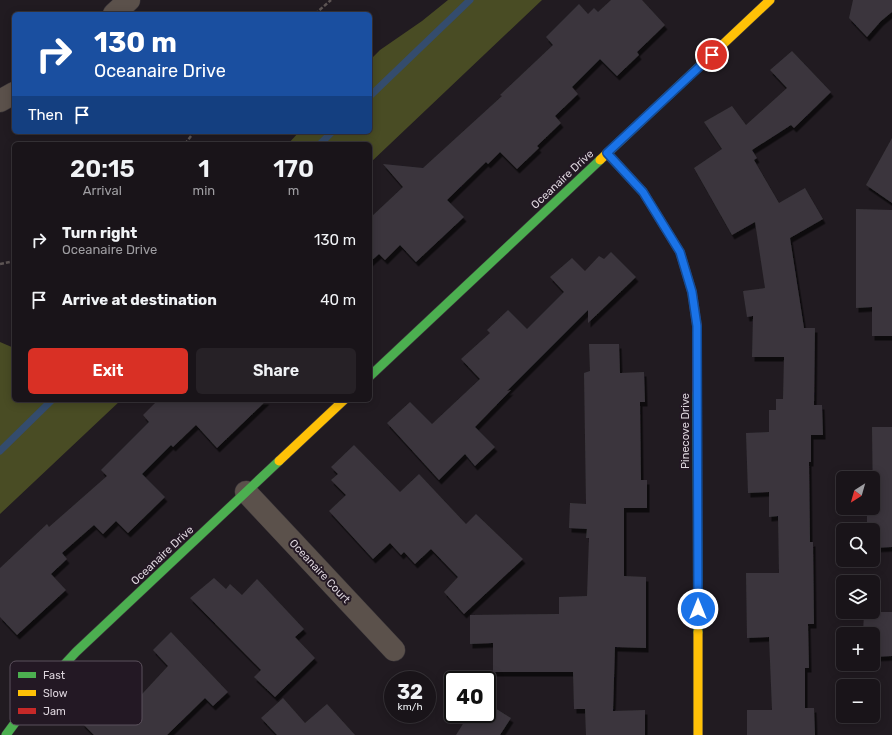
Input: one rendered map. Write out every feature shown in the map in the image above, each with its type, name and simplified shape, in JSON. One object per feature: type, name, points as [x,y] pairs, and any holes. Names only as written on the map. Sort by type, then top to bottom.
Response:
[{"type":"street","points":[[116,12],[129,0]]},
{"type":"street","name":"Oceanaire Drive","points":[[372,374],[770,0]]},
{"type":"street","points":[[0,101],[12,94]]},
{"type":"street","name":"Pinecove Drive","points":[[607,153],[643,192],[676,245],[680,252],[692,292],[697,326],[698,735]]},
{"type":"street","name":"Oceanaire Drive","points":[[68,661],[342,402]]},
{"type":"street","name":"Oceanaire Court","points":[[246,492],[394,650]]},
{"type":"street","name":"Oceanaire Drive","points":[[6,735],[13,725]]},
{"type":"path","points":[[317,12],[331,0]]},
{"type":"path","points":[[0,264],[12,261]]},
{"type":"green space","points":[[448,0],[542,0],[372,161],[372,142],[290,142],[297,134],[372,134],[372,58],[380,50],[422,21]]},
{"type":"green space","points":[[0,342],[12,347],[12,402],[119,402],[0,514]]},
{"type":"building","points":[[611,0],[642,0],[665,25],[637,52],[639,55],[617,76],[600,59],[572,87],[578,94],[555,116],[561,123],[537,146],[539,148],[517,169],[500,152],[488,164],[486,162],[447,200],[464,217],[416,262],[400,245],[385,260],[379,254],[372,260],[372,216],[403,187],[383,164],[423,168],[502,96],[500,95],[553,45],[546,37],[579,4],[588,14],[594,8],[598,12]]},
{"type":"building","points":[[853,0],[892,0],[892,12],[881,21],[867,37],[849,18]]},
{"type":"building","points":[[792,51],[831,92],[794,128],[791,125],[752,150],[757,158],[754,160],[779,203],[805,188],[823,219],[790,238],[804,328],[815,328],[814,405],[822,405],[823,435],[811,435],[811,462],[809,462],[810,542],[813,542],[814,624],[808,624],[809,668],[805,668],[805,708],[814,708],[815,735],[747,735],[747,710],[772,710],[769,637],[747,638],[746,573],[779,573],[778,516],[769,517],[769,492],[748,493],[746,433],[769,432],[769,410],[776,410],[776,399],[783,399],[784,357],[752,357],[753,316],[747,317],[743,291],[765,288],[755,222],[732,235],[694,168],[722,149],[704,122],[732,106],[746,125],[787,88],[770,70]]},
{"type":"building","points":[[892,138],[892,203],[866,185]]},
{"type":"building","points":[[856,209],[892,210],[892,336],[872,336],[872,307],[856,308]]},
{"type":"building","points":[[611,252],[636,277],[588,323],[588,310],[507,391],[511,390],[475,427],[495,447],[475,466],[465,454],[439,480],[387,423],[410,402],[432,424],[480,379],[461,359],[490,333],[487,330],[508,310],[527,329],[564,292],[550,277],[572,258],[585,271],[599,256],[604,259]]},
{"type":"building","points":[[589,344],[619,344],[620,373],[644,372],[645,402],[640,402],[641,480],[647,480],[647,508],[624,508],[624,576],[646,577],[646,648],[615,647],[613,711],[645,710],[645,735],[586,735],[585,709],[574,709],[573,672],[496,672],[493,671],[493,643],[470,644],[470,615],[559,614],[559,597],[587,596],[589,538],[586,538],[587,529],[569,528],[570,503],[586,504],[584,373],[590,371]]},
{"type":"building","points":[[156,402],[265,402],[217,448],[196,425],[173,447],[171,445],[142,474],[165,497],[128,533],[116,521],[103,534],[94,525],[62,553],[67,559],[51,574],[66,590],[17,635],[0,617],[0,568],[47,524],[49,527],[107,476],[101,470],[149,422],[143,415]]},
{"type":"building","points":[[872,427],[892,427],[892,547],[880,548],[880,523],[867,523],[867,515],[880,515],[880,471],[873,471]]},
{"type":"building","points":[[354,445],[400,492],[419,474],[466,524],[476,514],[523,559],[464,614],[444,592],[458,577],[431,549],[415,564],[404,552],[401,555],[390,543],[373,559],[329,511],[346,495],[331,480],[338,474],[331,467]]},
{"type":"building","points":[[214,578],[226,589],[230,584],[242,595],[257,579],[304,629],[295,637],[315,658],[275,697],[254,677],[261,670],[190,598]]},
{"type":"building","points":[[880,612],[892,612],[892,656],[880,657],[880,627],[863,627],[864,619],[880,619]]},
{"type":"building","points":[[171,632],[228,692],[213,706],[205,698],[167,735],[94,735],[84,725],[142,725],[142,694],[168,666],[153,650]]},
{"type":"building","points":[[283,698],[305,723],[327,704],[355,735],[277,735],[261,718]]},
{"type":"building","points":[[496,709],[511,718],[500,735],[456,735],[464,723],[496,723]]},
{"type":"waterway","points":[[372,94],[470,0]]},
{"type":"waterway","points":[[322,142],[330,134]]},
{"type":"waterway","points":[[0,451],[50,402]]},
{"type":"traffic: fast","points":[[372,374],[600,160]]},
{"type":"traffic: fast","points":[[697,393],[698,632]]},
{"type":"traffic: fast","points":[[68,661],[279,461]]},
{"type":"traffic: fast","points":[[6,735],[13,725]]},
{"type":"traffic: slow","points":[[600,160],[770,0]]},
{"type":"traffic: slow","points":[[279,461],[342,402]]},
{"type":"traffic: slow","points":[[698,632],[698,735]]},
{"type":"traffic: jam","points":[[607,153],[643,192],[680,252],[692,292],[697,326],[697,393]]},
{"type":"route","points":[[698,609],[697,326],[692,292],[680,252],[643,192],[607,153],[712,55]]}]
